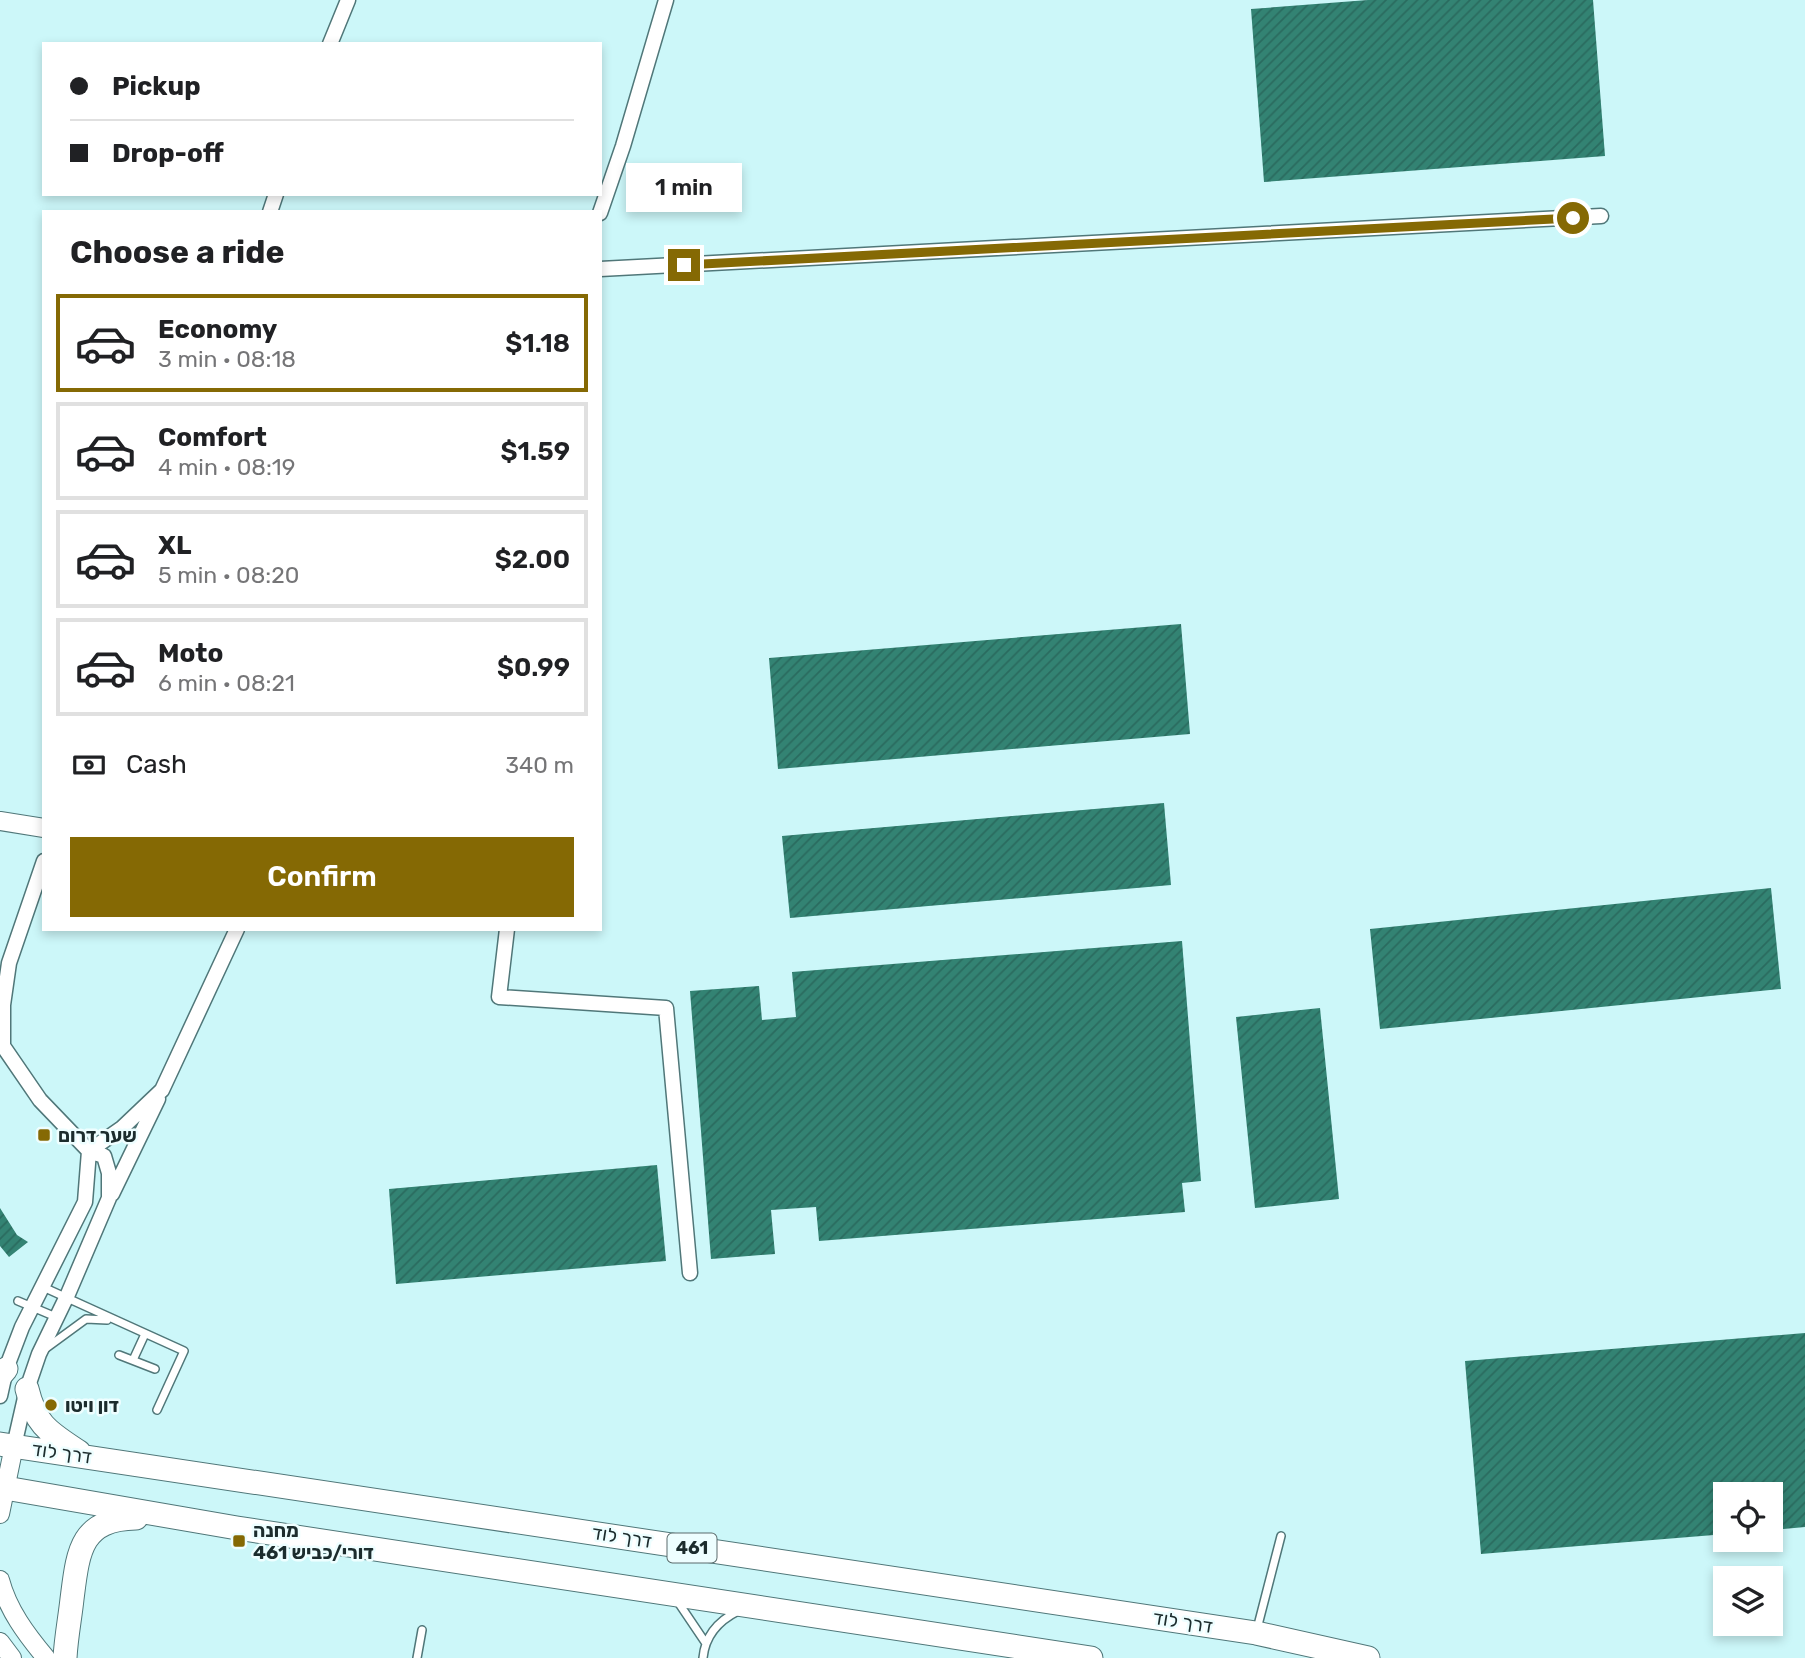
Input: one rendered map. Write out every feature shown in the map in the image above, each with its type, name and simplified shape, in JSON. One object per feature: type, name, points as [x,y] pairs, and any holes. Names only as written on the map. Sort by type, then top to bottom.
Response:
[{"type":"main road","points":[[27,1389],[32,1409],[46,1430],[85,1456]]},
{"type":"main road","name":"דרך לוד","points":[[7,1445],[1256,1633],[1368,1658]]},
{"type":"main road","points":[[3,1488],[191,1520],[1091,1658]]},
{"type":"main road","points":[[65,1658],[81,1546],[91,1532],[104,1523],[132,1518],[191,1520]]},
{"type":"street","points":[[331,42],[348,0]]},
{"type":"street","points":[[601,210],[666,0]]},
{"type":"street","points":[[602,269],[1601,216]]},
{"type":"street","points":[[0,821],[42,828]]},
{"type":"street","points":[[42,868],[9,963],[3,1005],[3,1046],[40,1100],[89,1151],[104,1156],[109,1174],[109,1198]]},
{"type":"street","points":[[0,1514],[7,1445],[39,1354],[235,931]]},
{"type":"street","points":[[508,931],[499,998],[666,1008],[690,1273]]},
{"type":"street","points":[[89,1151],[122,1128],[162,1090]]},
{"type":"street","points":[[0,1396],[3,1372],[22,1327],[85,1202],[89,1151]]},
{"type":"street","points":[[0,1580],[16,1619],[46,1658]]},
{"type":"street","points":[[0,1642],[12,1658]]},
{"type":"lane","points":[[43,1287],[184,1351],[157,1410]]},
{"type":"lane","points":[[18,1301],[56,1317]]},
{"type":"lane","points":[[39,1354],[86,1319],[115,1321]]},
{"type":"lane","points":[[133,1360],[145,1334]]},
{"type":"lane","points":[[119,1355],[155,1369]]},
{"type":"lane","points":[[1256,1633],[1280,1536]]},
{"type":"lane","points":[[668,1592],[705,1642]]},
{"type":"lane","points":[[703,1658],[705,1642],[727,1617],[757,1607]]},
{"type":"lane","points":[[417,1658],[422,1630]]},
{"type":"building","points":[[1368,0],[1593,0],[1605,156],[1264,182],[1251,9]]},
{"type":"building","points":[[1181,624],[1190,734],[778,769],[769,658]]},
{"type":"building","points":[[1164,803],[1171,885],[790,918],[782,836]]},
{"type":"building","points":[[1771,888],[1781,989],[1380,1029],[1370,929]]},
{"type":"building","points":[[1182,941],[1201,1181],[1182,1183],[1185,1212],[819,1241],[816,1207],[771,1210],[775,1254],[711,1259],[690,991],[759,986],[762,1020],[796,1017],[792,972]]},
{"type":"building","points":[[1320,1008],[1339,1199],[1255,1208],[1236,1017]]},
{"type":"building","points":[[657,1165],[666,1261],[396,1284],[389,1189]]},
{"type":"building","points":[[0,1208],[17,1235],[28,1242],[9,1257],[0,1246]]},
{"type":"building","points":[[1805,1333],[1805,1527],[1783,1529],[1783,1482],[1713,1482],[1713,1535],[1481,1554],[1465,1361]]},
{"type":"place","name":"שער דרום","points":[[44,1135]]},
{"type":"place","name":"דון ויטו","points":[[51,1405]]},
{"type":"place","name":"מחנה דורי/כביש 461","points":[[239,1541]]},
{"type":"route","points":[[684,265],[1573,218]]}]
